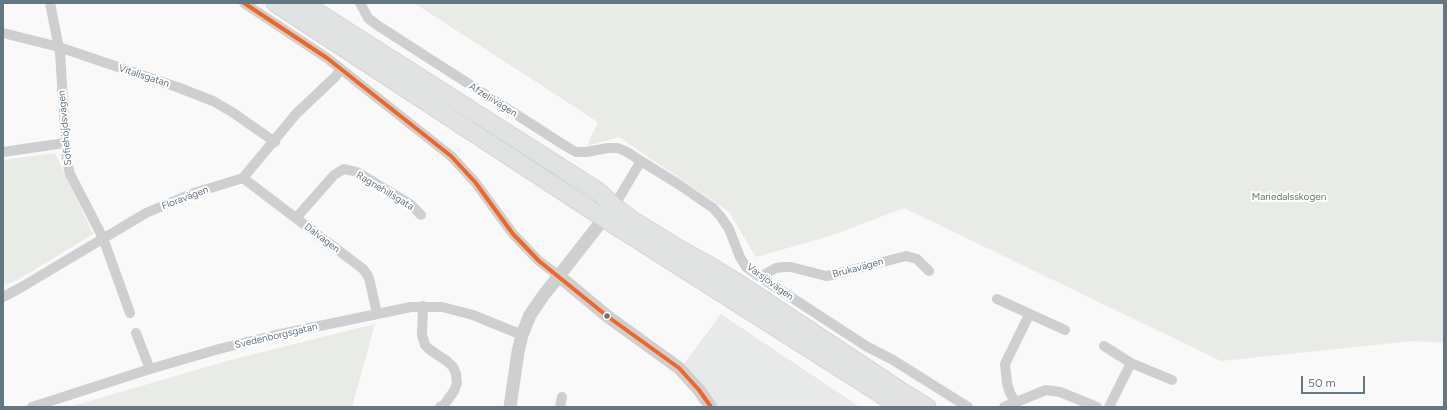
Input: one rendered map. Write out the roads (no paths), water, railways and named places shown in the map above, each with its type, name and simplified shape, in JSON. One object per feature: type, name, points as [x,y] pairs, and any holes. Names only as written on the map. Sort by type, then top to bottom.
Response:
[{"type":"highway","points":[[275,3],[609,213],[901,407]]},
{"type":"highway","points":[[303,3],[598,191],[609,213],[631,219],[735,281],[927,407]]},
{"type":"street","name":"Sofiehöjdsvägen","points":[[50,3],[59,47],[65,143],[70,174],[103,238],[130,313]]},
{"type":"street","points":[[244,3],[327,58],[375,94],[451,156],[476,182],[513,234],[539,261],[607,316],[679,368],[699,390],[711,407]]},
{"type":"street","name":"Afzeliivägen","points":[[360,3],[368,18],[378,25],[431,61],[567,147],[576,152],[618,148],[640,161]]},
{"type":"street","name":"Vitalisgatan","points":[[3,33],[59,47],[177,87],[213,101],[232,112],[275,142]]},
{"type":"street","points":[[243,178],[275,142],[296,114],[335,77],[341,69]]},
{"type":"street","points":[[3,152],[65,143]]},
{"type":"street","points":[[510,407],[518,352],[522,334],[530,315],[609,213],[640,161]]},
{"type":"street","name":"Varsjövägen","points":[[640,161],[678,184],[713,208],[729,229],[740,257],[746,267],[866,346],[893,360],[968,407]]},
{"type":"street","name":"Ragnehillsgata","points":[[296,218],[334,175],[344,169],[356,172],[397,196],[410,204],[421,215]]},
{"type":"street","name":"Dalvägen","points":[[243,178],[363,269],[370,282],[377,314]]},
{"type":"street","name":"Floravägen","points":[[3,297],[146,213],[191,194],[243,178]]},
{"type":"street","name":"Brukavägen","points":[[760,277],[776,268],[784,267],[791,267],[826,276],[906,256],[917,259],[929,271]]},
{"type":"street","points":[[997,299],[1029,315],[1065,330]]},
{"type":"street","points":[[423,306],[422,335],[425,345],[448,362],[453,367],[456,374],[457,383],[454,391],[444,405],[440,407]]},
{"type":"street","name":"Svedenborgsgatan","points":[[32,407],[150,369],[219,349],[276,335],[411,307],[442,307],[473,315],[522,334]]},
{"type":"street","points":[[1015,402],[1007,383],[1005,364],[1029,315]]},
{"type":"street","points":[[136,333],[150,369]]},
{"type":"street","points":[[1104,346],[1131,363],[1172,380]]},
{"type":"street","points":[[1109,407],[1131,363]]},
{"type":"street","points":[[1004,407],[1046,390],[1060,392],[1097,407]]},
{"type":"park label","name":"Mariedalsskogen","points":[[1289,197]]}]
